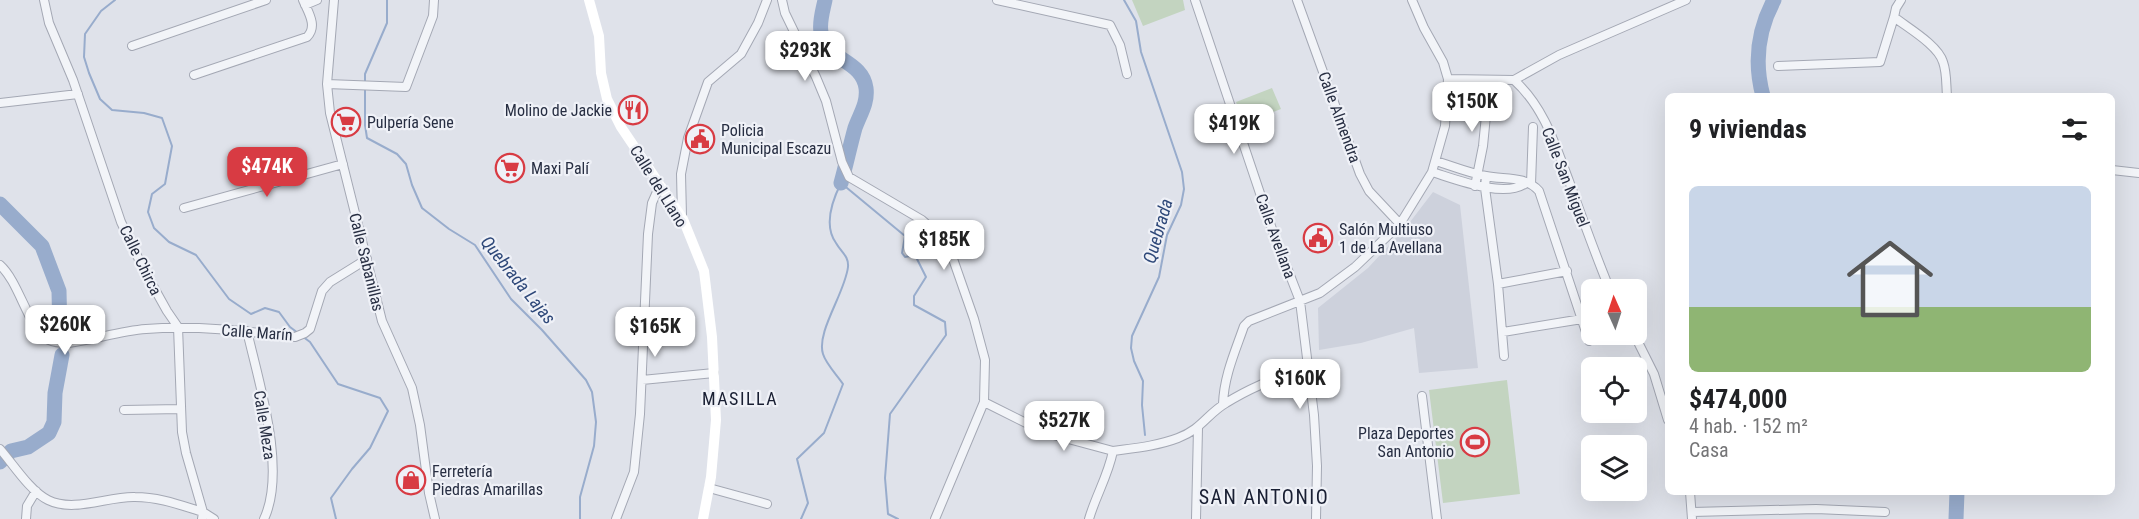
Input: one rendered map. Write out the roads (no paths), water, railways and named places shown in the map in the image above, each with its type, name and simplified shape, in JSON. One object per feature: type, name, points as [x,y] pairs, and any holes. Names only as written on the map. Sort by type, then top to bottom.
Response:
[{"type":"main road","name":"Calle del Llano","points":[[590,0],[599,36],[607,99],[621,127],[683,219],[704,271],[709,300],[716,420],[709,488],[703,519]]},
{"type":"street","name":"Calle Chirca","points":[[44,0],[49,23],[78,94],[121,222],[143,268],[178,327]]},
{"type":"street","points":[[132,46],[266,0]]},
{"type":"street","points":[[194,75],[307,37],[312,33],[314,27],[304,3],[317,0]]},
{"type":"street","name":"Calle Sabanillas","points":[[334,0],[327,84],[330,113],[382,321],[412,388],[435,519]]},
{"type":"street","points":[[327,84],[406,87],[433,16],[434,0]]},
{"type":"street","points":[[683,219],[681,174],[686,147],[708,82],[741,54],[758,23],[767,0]]},
{"type":"street","points":[[782,0],[785,13],[826,101],[842,162],[849,177],[922,220],[939,235],[952,256],[974,319],[985,360],[984,402],[935,519]]},
{"type":"street","points":[[997,0],[1110,25],[1120,45],[1127,74]]},
{"type":"street","name":"Calle Avellana","points":[[1195,0],[1272,229],[1300,301],[1314,415],[1317,466],[1316,519]]},
{"type":"street","name":"Calle Almendra","points":[[1297,0],[1360,174],[1369,191],[1400,224]]},
{"type":"street","points":[[1223,404],[1228,370],[1244,326],[1249,321],[1320,293],[1355,267],[1400,224],[1432,171],[1445,126],[1448,79],[1443,62],[1412,0]]},
{"type":"street","points":[[1448,79],[1514,80],[1559,55],[1686,0]]},
{"type":"street","points":[[1778,66],[1880,62],[1893,17],[1901,0]]},
{"type":"street","points":[[1893,17],[1936,49],[1941,56],[1947,93]]},
{"type":"street","name":"Calle San Miguel","points":[[1514,80],[1538,107],[1551,133],[1606,279]]},
{"type":"street","points":[[0,103],[78,94]]},
{"type":"street","points":[[1488,95],[1482,175],[1498,284],[1504,356]]},
{"type":"street","points":[[1528,184],[1533,127]]},
{"type":"street","points":[[1436,160],[1482,175],[1519,179],[1539,191],[1581,316]]},
{"type":"street","points":[[184,208],[343,164]]},
{"type":"street","points":[[2115,170],[2139,173]]},
{"type":"street","points":[[1432,171],[1485,188],[1520,188],[1528,184]]},
{"type":"street","points":[[1475,186],[1475,180],[1482,175]]},
{"type":"street","points":[[616,519],[634,472],[642,380],[648,234],[652,203],[660,185]]},
{"type":"street","name":"Calle Marín","points":[[0,265],[9,274],[40,333],[55,342],[83,341],[143,329],[178,327],[295,336],[305,333],[312,324],[321,291],[330,282],[366,259]]},
{"type":"street","points":[[1498,284],[1567,271]]},
{"type":"street","points":[[1503,332],[1581,319]]},
{"type":"street","points":[[178,327],[180,409],[186,453],[203,516]]},
{"type":"street","name":"Calle Meza","points":[[247,332],[271,448],[271,505],[264,519]]},
{"type":"street","points":[[1640,345],[1654,374],[1665,410]]},
{"type":"street","points":[[984,402],[1046,433],[1113,451],[1179,438],[1198,428],[1223,404],[1256,386],[1307,366]]},
{"type":"street","points":[[642,380],[714,373]]},
{"type":"street","points":[[1422,396],[1437,519]]},
{"type":"street","points":[[124,410],[180,409]]},
{"type":"street","points":[[1196,519],[1198,428]]},
{"type":"street","points":[[0,449],[36,490],[48,500],[75,504],[133,496],[157,498],[214,519]]},
{"type":"street","points":[[1089,519],[1110,470],[1113,451]]},
{"type":"street","points":[[709,488],[767,504]]},
{"type":"street","points":[[26,519],[27,506],[36,490]]},
{"type":"street","points":[[1690,495],[1692,516],[1816,509],[1885,512]]},
{"type":"waterway","points":[[115,0],[101,11],[85,34],[84,57],[100,99],[112,110],[144,113],[162,118],[172,146],[165,184],[152,194],[148,212],[154,228],[169,242],[196,255],[229,299],[251,314],[265,308],[279,312],[290,327],[310,342],[338,384],[380,398],[388,411],[370,448],[331,498],[336,519]]},
{"type":"waterway","name":"Quebrada Lajas","points":[[365,81],[365,74],[387,23],[387,0]]},
{"type":"waterway","points":[[825,0],[820,24],[824,42],[836,55],[858,71],[866,88],[865,104],[855,128],[841,183]]},
{"type":"waterway","name":"Quebrada","points":[[1124,0],[1136,21],[1141,52],[1182,172],[1184,189],[1181,205],[1167,235],[1159,277],[1132,336],[1131,348],[1134,361],[1143,381],[1142,405],[1145,435]]},
{"type":"waterway","points":[[1762,93],[1758,59],[1759,47],[1764,23],[1774,0]]},
{"type":"waterway","name":"Quebrada Lajas","points":[[365,88],[367,138],[397,154],[406,164],[422,208],[475,245],[511,299],[586,380],[592,392],[596,422],[594,446],[580,497],[580,519]]},
{"type":"waterway","points":[[801,519],[808,503],[797,459],[824,433],[843,384],[827,362],[822,345],[827,324],[848,267],[846,257],[832,236],[829,221],[832,205],[841,183],[905,236],[902,253],[905,257],[915,255],[926,277],[914,296],[914,305],[945,322],[946,335],[890,414],[885,478],[888,514],[898,519]]},
{"type":"waterway","points":[[0,204],[42,246],[59,291],[60,335]]},
{"type":"waterway","points":[[0,462],[11,451],[28,447],[49,433],[54,422],[55,393],[62,355]]},
{"type":"waterway","points":[[1956,519],[1957,495]]},
{"type":"place","name":"Molino de Jackie","points":[[633,110]]},
{"type":"place","name":"Pulpería Sene","points":[[346,122]]},
{"type":"place","name":"Policia Municipal Escazu","points":[[700,139]]},
{"type":"place","name":"Maxi Palí","points":[[510,168]]},
{"type":"place","name":"Salón Multiuso 1 de La Avellana","points":[[1318,238]]},
{"type":"place","name":"Plaza Deportes San Antonio","points":[[1475,442]]},
{"type":"place","name":"Ferretería Piedras Amarillas","points":[[411,480]]},
{"type":"district","name":"MASILLA","points":[[740,399]]},
{"type":"district","name":"SAN ANTONIO","points":[[1264,497]]}]
